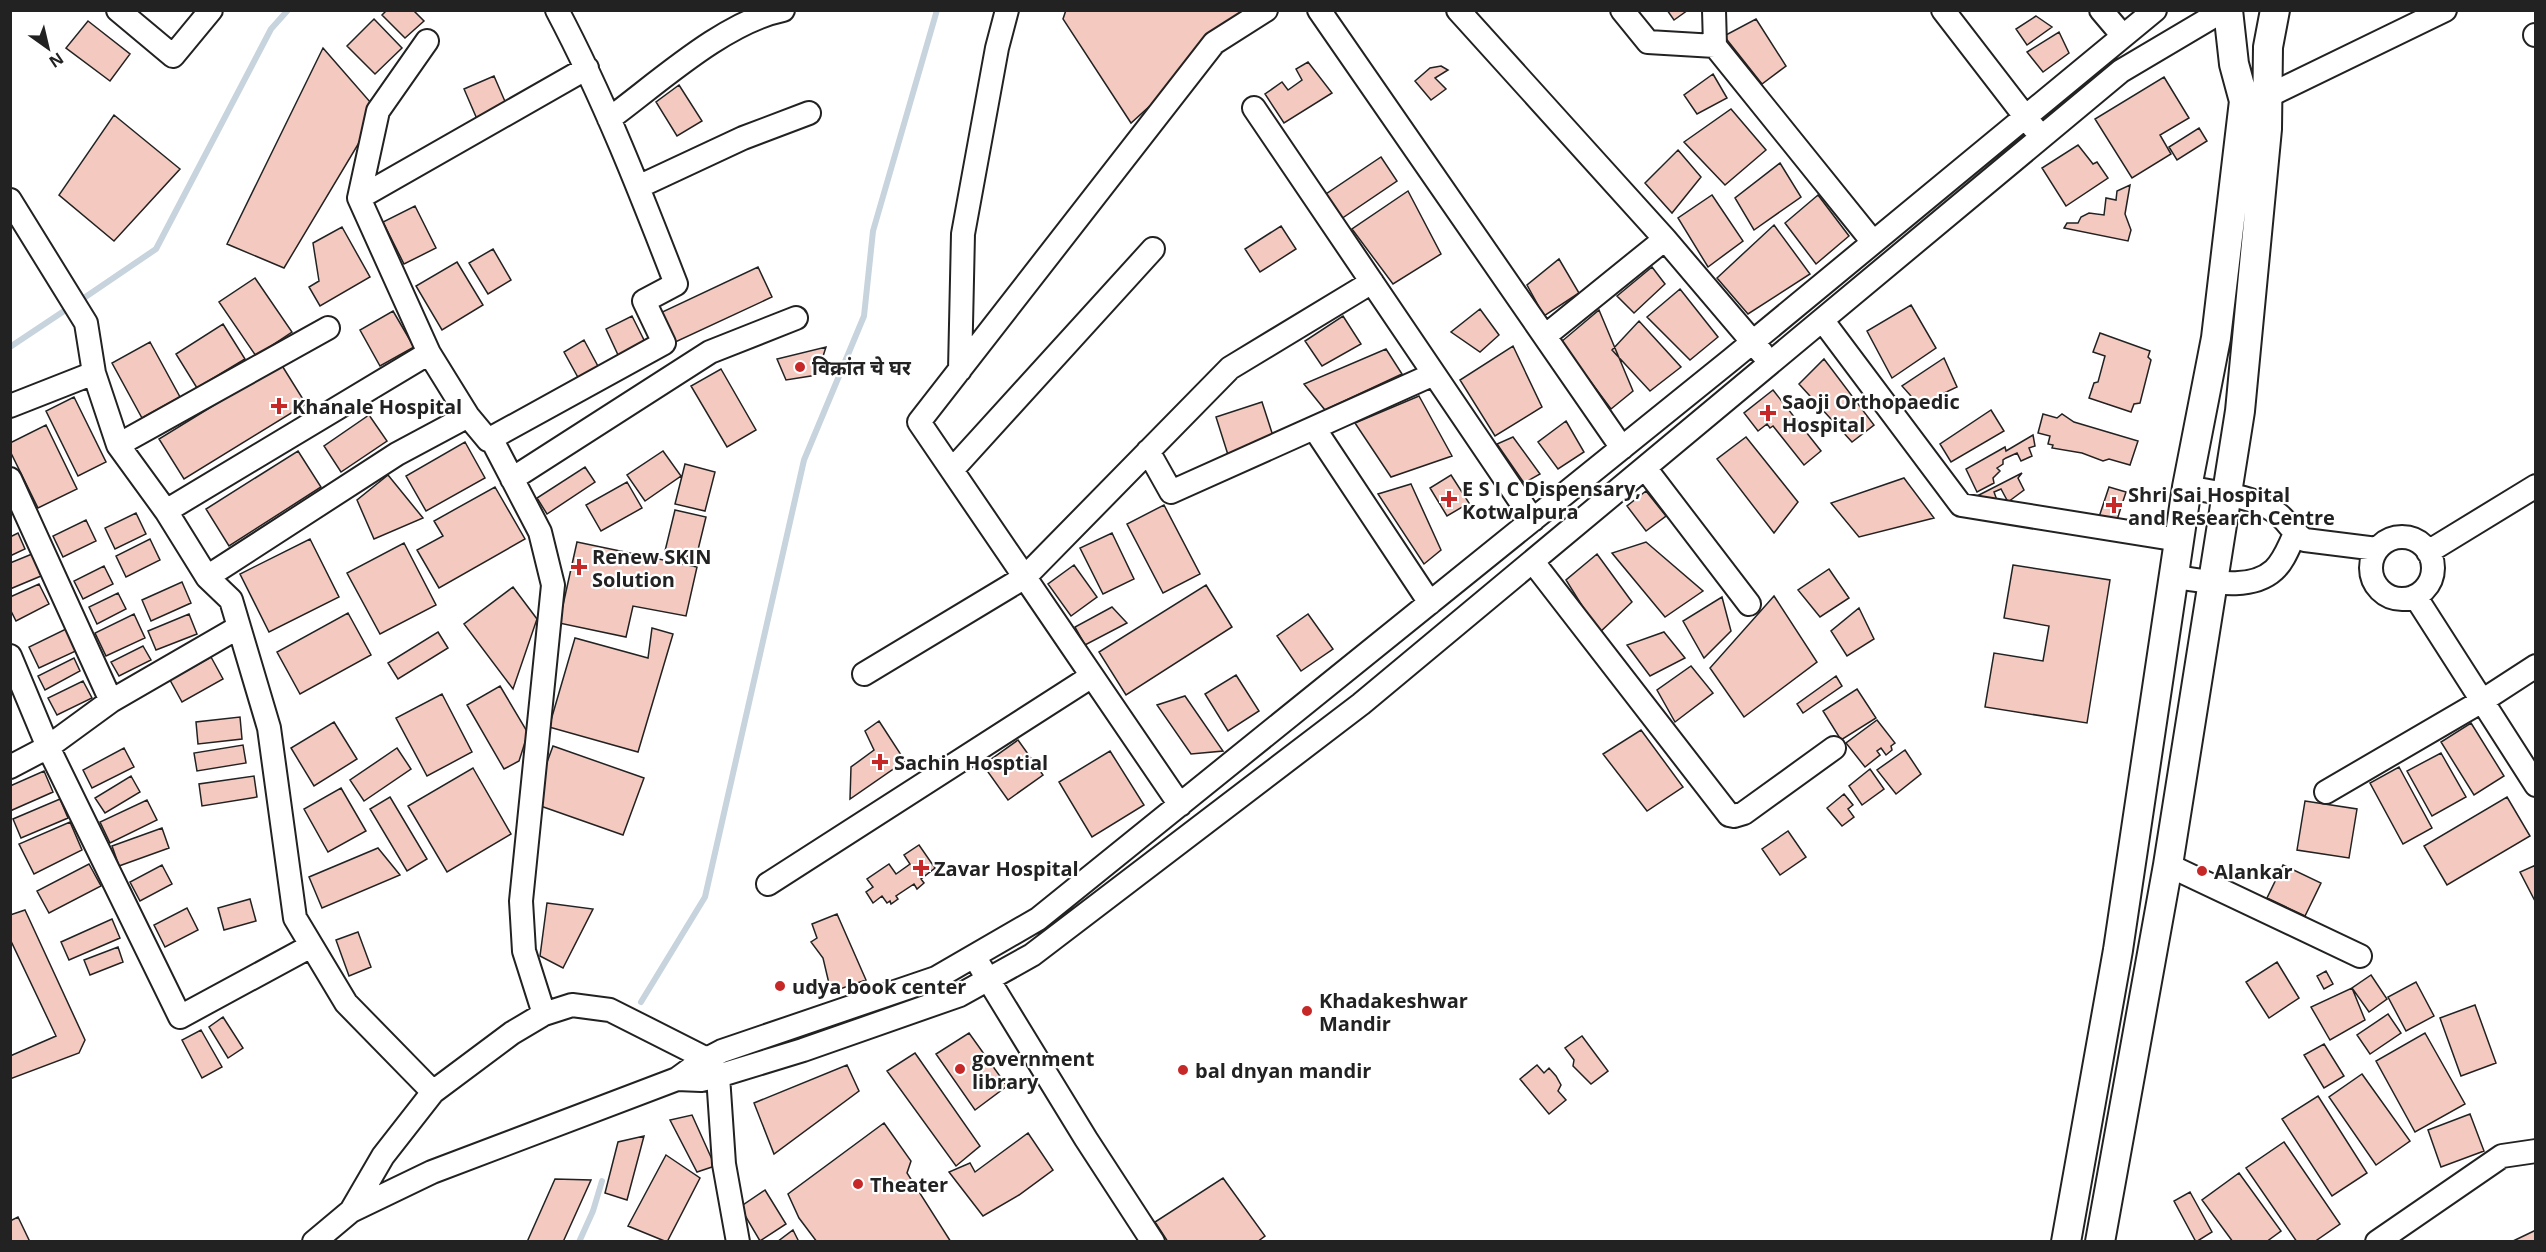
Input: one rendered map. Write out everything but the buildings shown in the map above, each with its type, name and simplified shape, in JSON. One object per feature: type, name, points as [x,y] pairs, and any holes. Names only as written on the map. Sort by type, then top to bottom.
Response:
[{"type":"main road","points":[[2067,1242],[2118,950],[2187,487],[2216,338],[2244,101],[2234,64],[2226,10]]},
{"type":"main road","points":[[2100,1242],[2168,865],[2240,411],[2268,96],[2268,47],[2275,10]]},
{"type":"street","points":[[118,10],[173,56],[211,10]]},
{"type":"street","points":[[488,440],[664,343],[644,301],[676,284],[638,187],[587,68],[557,10]]},
{"type":"street","points":[[609,119],[720,36],[761,15],[783,10]]},
{"type":"street","points":[[960,370],[963,234],[997,48],[1007,10]]},
{"type":"street","points":[[1180,805],[919,422],[1214,43],[1266,10]]},
{"type":"street","points":[[1319,10],[1622,448]]},
{"type":"street","points":[[1458,10],[1665,239],[1771,364]]},
{"type":"street","points":[[1622,10],[1647,42],[1715,46]]},
{"type":"street","points":[[1714,10],[1715,46],[1873,242]]},
{"type":"street","points":[[1943,10],[2042,137]]},
{"type":"street","points":[[2101,10],[2123,36]]},
{"type":"street","points":[[713,1068],[792,1025],[936,978],[1038,918],[1622,448],[2155,10]]},
{"type":"street","points":[[314,1242],[351,1211],[432,1172],[677,1079],[713,1068],[803,1050],[960,995],[1032,955],[1352,711],[2121,71],[2226,10]]},
{"type":"street","points":[[2268,96],[2445,10]]},
{"type":"street","points":[[427,41],[378,111],[359,198],[429,353],[468,416],[488,440],[492,440],[540,532],[553,585],[521,901],[524,951],[544,1014]]},
{"type":"street","points":[[359,198],[587,68]]},
{"type":"street","points":[[1254,108],[1533,520]]},
{"type":"street","points":[[638,187],[743,138],[809,113]]},
{"type":"street","points":[[10,200],[86,323],[94,373],[118,445],[165,511],[207,577],[231,600],[269,728],[295,918],[346,1003],[433,1092]]},
{"type":"street","points":[[1545,336],[1665,239]]},
{"type":"street","points":[[952,470],[1153,249]]},
{"type":"street","points":[[864,674],[1025,577],[1230,368],[1372,282]]},
{"type":"street","points":[[512,479],[710,352],[796,318]]},
{"type":"street","points":[[1823,321],[1961,505],[2179,540]]},
{"type":"street","points":[[118,445],[328,328]]},
{"type":"street","points":[[165,511],[429,353]]},
{"type":"street","points":[[10,406],[94,373]]},
{"type":"street","points":[[1148,451],[1171,492],[1434,374]]},
{"type":"street","points":[[207,577],[397,454],[468,416]]},
{"type":"street","points":[[1314,428],[1430,603]]},
{"type":"street","points":[[1646,468],[1749,604]]},
{"type":"street","points":[[10,479],[111,701]]},
{"type":"street","points":[[2428,552],[2535,486]]},
{"type":"street","points":[[2187,487],[2263,504],[2278,513],[2295,534],[2305,540],[2377,549]]},
{"type":"street","points":[[2174,577],[2242,583],[2263,578],[2274,570],[2283,558],[2295,534]]},
{"type":"street","points":[[2403,537],[2421,544],[2432,561],[2430,581],[2415,596],[2395,598],[2377,587],[2372,578],[2371,568],[2377,549],[2393,538],[2403,537]]},
{"type":"street","points":[[1533,562],[1729,814],[1734,816],[1744,813],[1834,748]]},
{"type":"street","points":[[2415,596],[2533,776]]},
{"type":"street","points":[[10,767],[48,747],[111,701],[239,627]]},
{"type":"street","points":[[10,656],[48,747],[180,1017],[311,946]]},
{"type":"street","points":[[2326,792],[2482,701],[2535,666]]},
{"type":"street","points":[[768,884],[1092,676]]},
{"type":"street","points":[[2168,865],[2360,956]]},
{"type":"street","points":[[974,956],[1086,1139],[1154,1242]]},
{"type":"street","points":[[351,1211],[383,1156],[433,1092],[512,1033],[544,1014],[572,1005],[610,1010],[713,1068]]},
{"type":"street","points":[[713,1068],[724,1164],[738,1242]]},
{"type":"street","points":[[2377,1242],[2502,1156],[2535,1151]]},
{"type":"waterway","points":[[78,302],[156,249],[271,29],[288,10]]},
{"type":"waterway","points":[[641,1002],[705,897],[804,460],[864,316],[873,231],[937,10]]},
{"type":"waterway","points":[[10,347],[70,307]]},
{"type":"waterway","points":[[579,1242],[593,1211],[602,1181]]},
{"type":"place","name":"विक्रांत चे घर","points":[[800,367]]},
{"type":"place","name":"Khanale Hospital","points":[[279,406]]},
{"type":"place","name":"Saoji Orthopaedic Hospital","points":[[1768,413]]},
{"type":"place","name":"E S I C Dispensary, Kotwalpura","points":[[1449,499]]},
{"type":"place","name":"Shri Sai Hospital and Research Centre","points":[[2114,505]]},
{"type":"place","name":"Renew SKIN Solution","points":[[579,567]]},
{"type":"place","name":"Sachin Hosptial","points":[[880,762]]},
{"type":"place","name":"Zavar Hospital","points":[[921,868]]},
{"type":"place","name":"Alankar","points":[[2202,871]]},
{"type":"place","name":"udya book center","points":[[780,986]]},
{"type":"place","name":"Khadakeshwar Mandir","points":[[1307,1011]]},
{"type":"place","name":"government library","points":[[960,1069]]},
{"type":"place","name":"bal dnyan mandir","points":[[1183,1070]]},
{"type":"place","name":"Theater","points":[[858,1184]]}]
